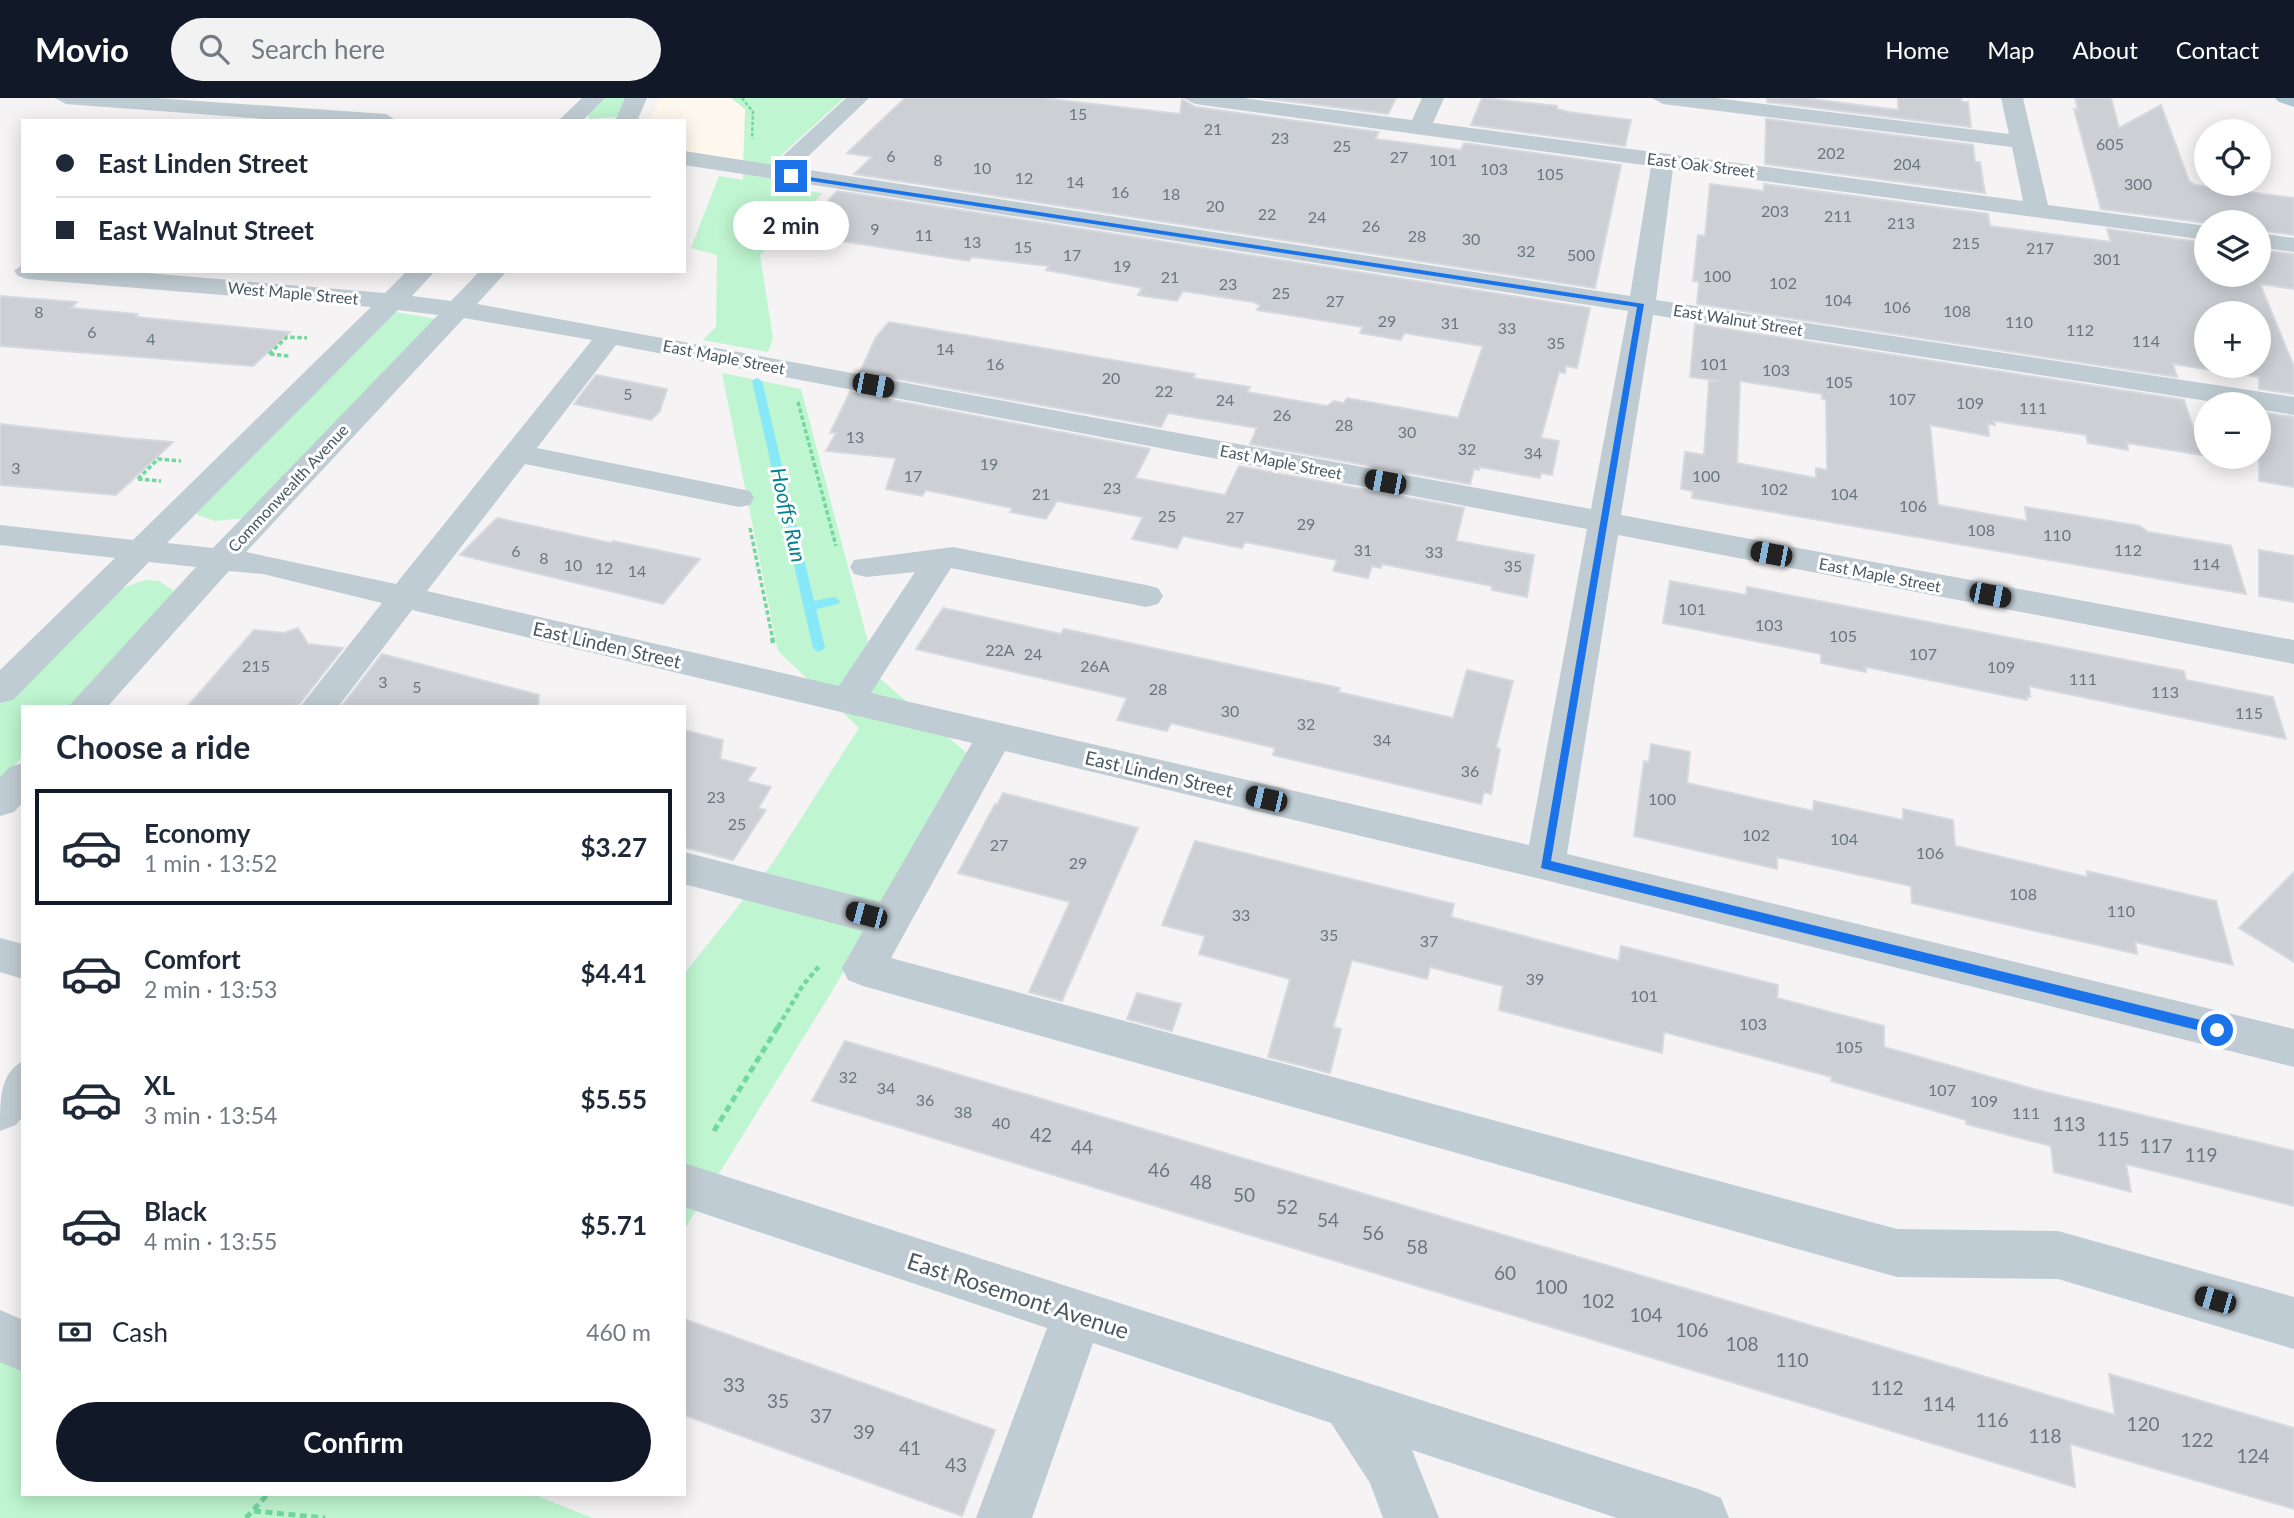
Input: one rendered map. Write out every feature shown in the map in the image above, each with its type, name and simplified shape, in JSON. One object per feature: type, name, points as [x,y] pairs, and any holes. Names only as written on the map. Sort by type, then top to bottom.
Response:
[{"type":"main road","points":[[2286,98],[2294,101]]},
{"type":"street","points":[[66,98],[358,119]]},
{"type":"street","points":[[571,119],[594,98]]},
{"type":"street","points":[[627,119],[636,98]]},
{"type":"street","points":[[777,174],[858,98]]},
{"type":"street","name":"East Oak Street","points":[[1195,98],[1663,161],[1716,147],[2037,210],[2194,231]]},
{"type":"street","points":[[1420,128],[1433,98]]},
{"type":"street","points":[[1663,98],[1722,102],[2022,142]]},
{"type":"street","points":[[2012,98],[2037,210]]},
{"type":"street","points":[[1716,147],[1722,102]]},
{"type":"street","name":"East Walnut Street","points":[[686,158],[2294,406]]},
{"type":"street","points":[[1545,864],[1602,523],[1642,305],[1663,161]]},
{"type":"street","points":[[2271,241],[2294,244]]},
{"type":"street","name":"West Maple Street","points":[[0,269],[21,271]]},
{"type":"street","name":"West Maple Street","points":[[49,273],[392,301]]},
{"type":"street","points":[[0,691],[420,273]]},
{"type":"street","name":"Commonwealth Avenue","points":[[88,705],[222,558],[492,273]]},
{"type":"street","name":"East Maple Street","points":[[392,301],[458,309],[610,335],[2294,652]]},
{"type":"street","points":[[320,705],[610,335]]},
{"type":"street","points":[[517,453],[739,498]]},
{"type":"street","name":"East Linden Street","points":[[0,535],[263,564],[1545,864],[2294,1048]]},
{"type":"street","points":[[854,562],[953,557],[1146,596]]},
{"type":"street","points":[[848,701],[940,559]]},
{"type":"street","points":[[995,736],[863,968],[1897,1254],[2058,1255],[2294,1323]]},
{"type":"street","points":[[0,802],[21,779]]},
{"type":"street","points":[[686,869],[890,921]]},
{"type":"street","points":[[0,955],[21,961]]},
{"type":"street","points":[[0,1110],[21,1084]]},
{"type":"street","name":"East Rosemont Avenue","points":[[686,1186],[1351,1406],[1701,1518]]},
{"type":"street","points":[[1004,1518],[1077,1315]]},
{"type":"street","points":[[0,1336],[21,1345]]},
{"type":"street","points":[[1351,1406],[1392,1467],[1411,1518]]},
{"type":"path","points":[[751,98],[743,99],[754,114],[751,147]]},
{"type":"path","points":[[285,356],[269,354],[287,337],[303,338]]},
{"type":"path","points":[[795,390],[835,545],[854,562]]},
{"type":"path","points":[[153,480],[138,479],[146,468],[158,459],[175,460]]},
{"type":"path","points":[[739,498],[745,503],[776,654]]},
{"type":"path","points":[[714,1131],[803,985],[823,960]]},
{"type":"path","points":[[246,1518],[266,1496]]},
{"type":"path","points":[[254,1511],[325,1518]]},
{"type":"shaded area","points":[[661,98],[731,98],[745,109],[742,160],[686,151],[686,119],[650,119]]},
{"type":"green space","points":[[604,98],[628,98],[616,117],[589,119],[588,114]]},
{"type":"green space","points":[[731,98],[844,98],[776,160],[807,191],[823,193],[760,255],[773,338],[768,352],[703,340],[716,327],[717,255],[691,248],[719,176],[743,180],[745,109]]},
{"type":"green space","points":[[396,312],[436,319],[244,518],[215,521],[197,515],[197,508]]},
{"type":"green space","points":[[722,373],[801,389],[877,676],[969,755],[831,993],[686,1227],[686,972],[772,864],[859,728],[778,651]]},
{"type":"green space","points":[[147,580],[159,581],[173,590],[171,598],[71,705],[21,705],[21,758],[0,781],[0,703],[68,631],[108,598]]},
{"type":"green space","points":[[0,1351],[21,1360],[21,1496],[537,1496],[593,1518],[0,1518]]},
{"type":"building","points":[[905,98],[1042,98],[1180,114],[1182,99],[1195,107],[1379,132],[1375,139],[1461,150],[1464,143],[1621,165],[1595,288],[854,174],[872,157],[847,153]]},
{"type":"building","points":[[1263,98],[1396,98],[1388,114]]},
{"type":"building","points":[[1482,98],[1557,106],[1557,109],[1568,112],[1631,120],[1625,146],[1471,125]]},
{"type":"building","points":[[1767,98],[1804,98],[1898,110],[1898,98],[1961,98],[1962,102],[1968,102],[1971,127],[1767,102]]},
{"type":"building","points":[[2075,98],[2111,98],[2119,128],[2161,105],[2189,181],[2194,184],[2194,196],[2271,195],[2294,198],[2294,235],[2271,232],[2271,210],[2194,210],[2194,221],[2101,209],[2074,109],[2078,110]]},
{"type":"building","points":[[1766,119],[1973,145],[1975,162],[1980,162],[1985,193],[1765,164]]},
{"type":"building","points":[[1710,184],[1764,191],[1764,184],[1988,214],[1990,226],[2111,242],[2107,229],[2194,241],[2194,287],[2261,287],[2267,301],[2194,301],[2194,367],[2173,364],[2177,377],[1697,304],[1699,282],[1693,281],[1698,235],[1705,236]]},
{"type":"building","points":[[837,191],[1590,308],[1577,368],[1566,366],[1565,373],[1559,372],[1541,438],[1559,441],[1552,475],[1541,473],[1540,478],[1480,467],[1479,470],[1474,469],[1470,484],[1250,444],[1257,428],[1168,413],[1161,427],[860,372],[876,337],[889,322],[1195,374],[1193,378],[1250,387],[1247,392],[1327,406],[1334,401],[1344,403],[1347,398],[1458,418],[1483,346],[1404,333],[1401,340],[1360,333],[1363,327],[1257,310],[1260,305],[1253,302],[1183,291],[1177,301],[1138,295],[1142,288],[1046,270],[1049,266],[972,257],[969,261],[797,234]]},
{"type":"building","points":[[2271,251],[2294,254],[2294,289],[2271,286]]},
{"type":"building","points":[[0,296],[77,302],[71,308],[138,314],[136,317],[290,332],[253,366],[0,346]]},
{"type":"building","points":[[2271,311],[2294,367],[2294,394],[2259,389],[2259,378],[2271,378]]},
{"type":"building","points":[[1695,324],[2184,400],[2194,431],[2194,454],[2127,443],[2128,450],[2088,443],[2086,435],[1994,421],[1995,425],[1988,424],[1989,436],[1930,425],[1938,505],[2027,521],[2025,507],[2140,526],[2148,532],[2231,546],[2246,594],[1692,498],[1693,491],[1681,489],[1685,452],[1704,455],[1709,381],[1719,381],[1690,377]],"holes":[[[1740,381],[1822,394],[1822,399],[1826,400],[1827,470],[1816,468],[1816,478],[1737,463]]]},
{"type":"building","points":[[596,375],[667,389],[660,411],[651,420],[574,404]]},
{"type":"building","points":[[850,392],[1150,449],[1135,478],[1225,495],[1239,466],[1464,508],[1456,541],[1534,555],[1527,597],[1492,590],[1492,586],[1382,564],[1381,568],[1372,566],[1368,578],[1333,571],[1337,560],[1245,542],[1242,548],[1183,536],[1177,548],[1132,539],[1143,517],[1057,501],[1046,519],[1010,512],[1012,508],[926,490],[922,496],[886,489],[896,458],[826,451],[836,433],[830,433]]},
{"type":"building","points":[[2271,414],[2294,417],[2294,487],[2259,481],[2259,469],[2271,469]]},
{"type":"building","points":[[0,424],[173,442],[116,495],[0,485]]},
{"type":"building","points":[[497,518],[700,559],[663,604],[460,555]]},
{"type":"building","points":[[2259,550],[2294,556],[2294,602],[2259,596]]},
{"type":"building","points":[[1670,581],[1746,595],[1747,587],[2184,671],[2186,680],[2273,697],[2286,739],[2029,686],[2030,697],[2027,696],[2027,700],[1866,667],[1866,672],[1821,663],[1821,654],[1663,623]]},
{"type":"building","points":[[943,608],[1061,634],[1064,629],[1340,688],[1338,692],[1453,718],[1467,670],[1513,681],[1496,748],[1500,749],[1491,794],[1484,792],[1481,804],[1273,755],[1275,748],[1171,723],[1167,731],[1117,720],[1127,698],[916,649]]},
{"type":"building","points":[[298,628],[308,644],[343,648],[299,705],[189,705],[254,630],[284,633]]},
{"type":"building","points":[[382,654],[539,695],[538,705],[343,705]]},
{"type":"building","points":[[686,731],[723,740],[720,759],[756,768],[747,781],[771,787],[758,808],[766,810],[733,860],[686,848]]},
{"type":"building","points":[[1651,744],[1690,752],[1687,783],[1813,811],[1814,801],[1903,820],[1903,809],[1953,820],[1955,846],[2087,877],[2087,871],[2216,901],[2233,965],[2135,942],[2137,954],[1912,903],[1911,886],[1777,857],[1777,869],[1634,836],[1644,761],[1649,762]]},
{"type":"building","points":[[1003,793],[1138,828],[1062,1001],[1029,992],[1070,902],[958,873]]},
{"type":"building","points":[[1195,841],[1454,904],[1451,917],[1619,961],[1621,946],[1778,985],[1777,998],[1884,1026],[1884,1047],[2045,1092],[2294,1151],[2294,1206],[2126,1164],[2131,1192],[2054,1172],[2051,1146],[1966,1124],[1966,1120],[1831,1081],[1832,1077],[1664,1032],[1662,1053],[1499,1010],[1503,986],[1430,967],[1427,979],[1352,960],[1333,1027],[1341,1029],[1330,1073],[1268,1057],[1290,979],[1199,954],[1205,936],[1162,925]]},
{"type":"building","points":[[2294,872],[2294,962],[2239,928]]},
{"type":"building","points":[[1137,993],[1181,1004],[1172,1031],[1127,1019]]},
{"type":"building","points":[[845,1041],[2115,1415],[2109,1374],[2294,1428],[2294,1509],[2070,1444],[2075,1487],[812,1101]]},
{"type":"building","points":[[686,1320],[995,1430],[962,1516],[686,1416]]},
{"type":"waterway","name":"Hooffs Run","points":[[757,381],[809,606]]},
{"type":"waterway","points":[[809,606],[834,601]]},
{"type":"waterway","name":"Hooffs Run","points":[[809,606],[819,648]]},
{"type":"route","points":[[791,176],[1642,305],[1599,539],[1545,864],[2217,1030]]}]
